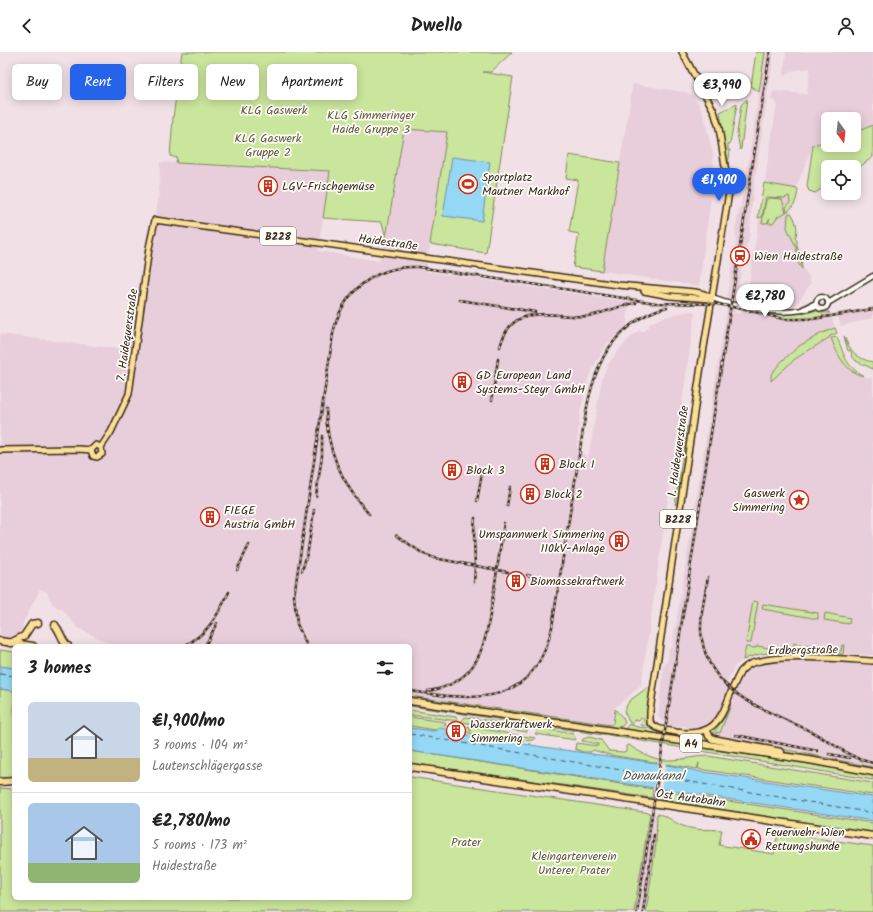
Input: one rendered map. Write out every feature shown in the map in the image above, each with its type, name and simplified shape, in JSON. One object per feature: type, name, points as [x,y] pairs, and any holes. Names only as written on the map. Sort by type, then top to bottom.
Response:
[{"type":"highway","points":[[10,643],[24,636],[32,624],[38,622]]},
{"type":"highway","points":[[55,625],[62,630],[63,642],[66,644]]},
{"type":"highway","points":[[0,641],[18,644]]},
{"type":"highway","name":"A4","points":[[412,701],[821,762],[873,772]]},
{"type":"highway","points":[[707,730],[709,736],[713,739],[821,762]]},
{"type":"highway","name":"Ost Autobahn","points":[[412,767],[873,836]]},
{"type":"highway","points":[[0,782],[12,781]]},
{"type":"main road","name":"1. Haidequerstraße","points":[[682,52],[714,111],[719,128],[729,192],[649,718],[653,725],[659,729],[693,734],[707,730]]},
{"type":"main road","name":"Haidestraße","points":[[155,220],[373,249],[618,285],[695,292],[712,298]]},
{"type":"main road","name":"7. Haidequerstraße","points":[[91,450],[92,456],[97,457],[102,454],[101,447],[111,432],[129,394],[149,248],[155,220]]},
{"type":"main road","points":[[0,450],[79,448],[91,450],[96,446],[101,447]]},
{"type":"main road","name":"Erdbergstraße","points":[[707,730],[720,718],[738,676],[744,668],[750,664],[770,660],[797,658],[873,661]]},
{"type":"street","points":[[828,301],[820,297],[817,304],[821,308],[825,308],[828,301],[838,297],[873,276]]},
{"type":"street","name":"Haidestraße","points":[[712,298],[735,305],[782,312],[800,311],[817,304]]},
{"type":"shaded area","points":[[765,52],[774,52],[753,193],[749,239],[745,249],[736,300],[728,299],[727,296],[736,240],[735,229],[744,191]]},
{"type":"shaded area","points":[[786,52],[873,52],[873,125],[861,130],[861,112],[821,112],[821,143],[813,145],[796,188],[798,189],[796,202],[790,210],[796,219],[797,235],[795,238],[797,240],[802,267],[808,275],[811,283],[795,307],[784,309],[746,303],[777,103],[771,100],[772,93],[775,91],[807,94],[810,68],[792,71],[784,76]]},
{"type":"shaded area","points":[[633,84],[685,92],[692,95],[699,104],[704,117],[713,154],[714,176],[699,286],[602,271]]},
{"type":"shaded area","points":[[404,129],[447,132],[426,271],[630,302],[626,327],[607,344],[589,377],[580,413],[577,447],[588,459],[602,378],[609,363],[617,352],[640,330],[642,333],[651,323],[661,318],[692,311],[695,313],[641,686],[614,708],[611,725],[412,696],[412,644],[110,644],[78,628],[63,610],[53,605],[47,592],[40,589],[23,623],[22,634],[14,638],[0,637],[0,334],[128,350],[148,228],[155,219],[159,194],[160,162],[330,171],[318,251],[379,261],[386,241]]},
{"type":"shaded area","points":[[873,307],[873,318],[841,326],[837,313]]},
{"type":"shaded area","points":[[727,308],[735,309],[736,314],[748,309],[770,315],[795,319],[831,314],[835,328],[822,333],[792,352],[770,375],[771,380],[795,359],[830,337],[837,353],[849,368],[861,376],[873,378],[873,655],[802,652],[753,655],[735,666],[727,683],[733,688],[738,675],[750,664],[797,658],[873,661],[873,767],[715,736],[716,732],[720,732],[734,699],[729,697],[712,727],[685,733],[686,726],[670,727],[664,725],[658,716],[664,663],[667,663],[669,648],[672,648]]},
{"type":"shaded area","points":[[650,813],[657,814],[656,844],[646,912],[634,912]]},
{"type":"green space","points":[[182,52],[512,52],[491,72],[483,72],[513,77],[486,253],[430,244],[447,132],[404,129],[386,238],[382,222],[323,218],[330,171],[176,163],[177,158],[170,156],[175,100],[198,100],[198,64],[180,64]]},
{"type":"green space","points":[[756,52],[765,52],[759,92],[751,86]]},
{"type":"green space","points":[[747,99],[740,150],[737,133],[741,105]]},
{"type":"green space","points":[[737,104],[730,144],[728,144],[728,150],[730,150],[728,166],[720,112]]},
{"type":"green space","points":[[873,125],[873,157],[861,166],[861,160],[821,160],[821,189],[815,193],[809,191],[807,186],[813,145],[821,143],[821,152],[861,152],[861,130]]},
{"type":"green space","points":[[569,155],[620,163],[602,271],[573,267],[579,234],[569,232],[578,180],[566,178]]},
{"type":"green space","points":[[764,183],[798,189],[795,202],[790,210],[787,212],[786,207],[790,202],[789,196],[785,198],[766,197],[762,217],[758,218]]},
{"type":"green space","points":[[769,198],[782,199],[786,212],[778,216],[773,223],[768,223],[770,218],[767,223],[762,223],[766,200]]},
{"type":"green space","points":[[791,213],[796,225],[797,232],[795,238],[797,240],[797,246],[801,257],[802,269],[796,260],[797,249],[787,228],[788,214]]},
{"type":"green space","points":[[813,311],[827,311],[830,313],[823,312],[822,313],[824,316],[791,319],[774,317],[760,312],[782,314],[802,312],[803,314]]},
{"type":"green space","points":[[835,328],[837,333],[795,359],[771,381],[771,374],[782,361],[799,346],[822,333]]},
{"type":"green space","points":[[844,336],[855,354],[867,361],[873,362],[873,369],[856,361],[851,355],[850,350],[848,351]]},
{"type":"green space","points":[[837,337],[846,360],[853,368],[864,376],[852,371],[843,362],[831,338]]},
{"type":"green space","points":[[687,426],[689,430],[678,502],[675,505]]},
{"type":"green space","points":[[753,601],[758,602],[751,643],[746,643]]},
{"type":"green space","points":[[763,604],[818,613],[818,619],[762,609]]},
{"type":"green space","points":[[825,613],[850,618],[849,624],[824,620]]},
{"type":"green space","points":[[794,643],[841,651],[842,645],[844,645],[843,654],[792,651],[765,653],[743,660],[746,647],[756,648],[757,646],[781,650],[782,647],[793,649]]},
{"type":"green space","points":[[0,650],[12,652],[12,668],[0,666]]},
{"type":"green space","points":[[647,688],[651,689],[646,718],[648,724],[644,726],[641,725],[644,719],[642,717],[639,721],[634,720],[633,724],[629,722],[624,711],[629,701]]},
{"type":"green space","points":[[0,689],[12,691],[12,778],[0,778]]},
{"type":"green space","points":[[412,696],[611,725],[613,723],[615,709],[623,718],[625,723],[622,726],[615,728],[412,698]]},
{"type":"green space","points":[[412,704],[810,764],[873,775],[873,780],[630,739],[412,706]]},
{"type":"green space","points":[[730,704],[731,705],[720,733],[716,732],[716,736],[873,767],[873,769],[715,737],[713,733],[725,717]]},
{"type":"green space","points":[[412,710],[456,717],[458,721],[412,715]]},
{"type":"green space","points":[[412,717],[445,722],[446,726],[442,726],[436,730],[412,726]]},
{"type":"green space","points":[[465,717],[525,726],[527,728],[527,732],[461,722]]},
{"type":"green space","points":[[629,724],[637,727],[650,728],[661,733],[690,737],[703,735],[712,741],[748,748],[625,729]]},
{"type":"green space","points":[[471,727],[535,738],[534,740],[527,741],[510,740],[492,738],[467,732],[464,733],[466,728]]},
{"type":"green space","points":[[540,728],[573,734],[576,740],[535,734]]},
{"type":"green space","points":[[589,737],[601,740],[609,751],[624,752],[626,751],[626,746],[629,745],[643,754],[665,760],[708,756],[873,783],[873,795],[698,769],[699,763],[697,769],[610,755],[593,750],[591,752],[583,752],[575,749],[576,743],[598,746],[598,744],[582,741],[583,739]]},
{"type":"green space","points":[[412,751],[653,789],[652,798],[412,763]]},
{"type":"green space","name":"Prater","points":[[412,777],[650,813],[634,912],[0,912],[0,788],[12,789],[12,900],[412,900]]},
{"type":"green space","points":[[662,791],[873,823],[873,833],[661,800]]},
{"type":"green space","points":[[657,814],[688,828],[722,830],[719,845],[774,854],[778,833],[873,846],[873,912],[646,912],[656,844]]},
{"type":"water","points":[[452,157],[490,162],[482,221],[443,216]]},
{"type":"water","points":[[0,666],[12,668],[12,691],[0,689]]},
{"type":"water","name":"Donaukanal","points":[[412,728],[435,731],[439,728],[447,729],[448,732],[446,734],[460,734],[462,730],[465,730],[464,734],[498,741],[530,745],[530,743],[531,745],[543,747],[657,763],[697,771],[873,797],[873,821],[412,751]]},
{"type":"pier","points":[[658,761],[666,763],[661,790],[653,791]]},
{"type":"ferry route","points":[[0,674],[12,676]]},
{"type":"ferry route","points":[[412,734],[873,813]]},
{"type":"railway","points":[[637,912],[770,52]]},
{"type":"railway","points":[[306,644],[297,624],[294,596],[333,334],[337,319],[352,294],[362,284],[374,276],[402,268],[418,267],[656,303],[717,304],[783,319],[813,319],[873,309]]},
{"type":"railway","points":[[460,300],[535,312]]},
{"type":"railway","points":[[500,347],[506,332],[514,322],[524,317],[548,314],[588,316],[636,303]]},
{"type":"railway","points":[[412,691],[458,697],[479,697],[499,693],[517,685],[532,673],[543,653],[552,627],[584,421],[598,368],[609,347],[623,332],[648,314],[667,307]]},
{"type":"railway","points":[[492,400],[498,359]]},
{"type":"railway","points":[[326,409],[329,439],[338,466],[351,491],[369,514]]},
{"type":"railway","points":[[316,496],[322,456],[322,436]]},
{"type":"railway","points":[[477,501],[482,473]]},
{"type":"railway","points":[[507,506],[510,487]]},
{"type":"railway","points":[[302,571],[308,550],[314,510]]},
{"type":"railway","points":[[474,582],[475,518]]},
{"type":"railway","points":[[428,691],[446,686],[460,679],[470,669],[478,657],[484,643],[487,628],[504,523]]},
{"type":"railway","points":[[396,535],[422,553],[434,558],[508,572]]},
{"type":"railway","points":[[237,570],[249,545]]},
{"type":"railway","points":[[527,575],[538,577]]},
{"type":"railway","points":[[708,577],[702,611],[701,631],[705,652],[713,669],[724,683],[755,705],[816,734],[864,761],[873,763]]},
{"type":"railway","points":[[187,644],[200,636],[206,630],[221,608],[229,592]]},
{"type":"railway","points":[[206,644],[217,623]]},
{"type":"railway","points":[[736,735],[818,751]]},
{"type":"railway","points":[[829,754],[850,758]]},
{"type":"railway","points":[[643,912],[654,835]]},
{"type":"place","name":"Sportplatz Mautner Markhof","points":[[468,184]]},
{"type":"place","name":"LGV-Frischgemüse","points":[[268,186]]},
{"type":"place","name":"Wien Haidestraße","points":[[740,256]]},
{"type":"place","name":"GD European Land Systems-Steyr GmbH","points":[[462,382]]},
{"type":"place","name":"Block 1","points":[[545,464]]},
{"type":"place","name":"Block 3","points":[[452,470]]},
{"type":"place","name":"Block 2","points":[[530,494]]},
{"type":"place","name":"Gaswerk Simmering","points":[[799,500]]},
{"type":"place","name":"FIEGE Austria GmbH","points":[[210,517]]},
{"type":"place","name":"Umspannwerk Simmering 110kV-Anlage","points":[[619,541]]},
{"type":"place","name":"Biomassekraftwerk","points":[[516,581]]},
{"type":"place","name":"Wasserkraftwerk Simmering","points":[[456,731]]},
{"type":"place","name":"Feuerwehr Wien Rettungshunde","points":[[751,839]]},
{"type":"park label","name":"KLG Gaswerk","points":[[274,110]]},
{"type":"park label","name":"KLG Simmeringer Haide Gruppe 3","points":[[371,122]]},
{"type":"park label","name":"KLG Gaswerk Gruppe 2","points":[[268,145]]},
{"type":"park label","name":"Kleingartenverein Unterer Prater","points":[[574,863]]}]
